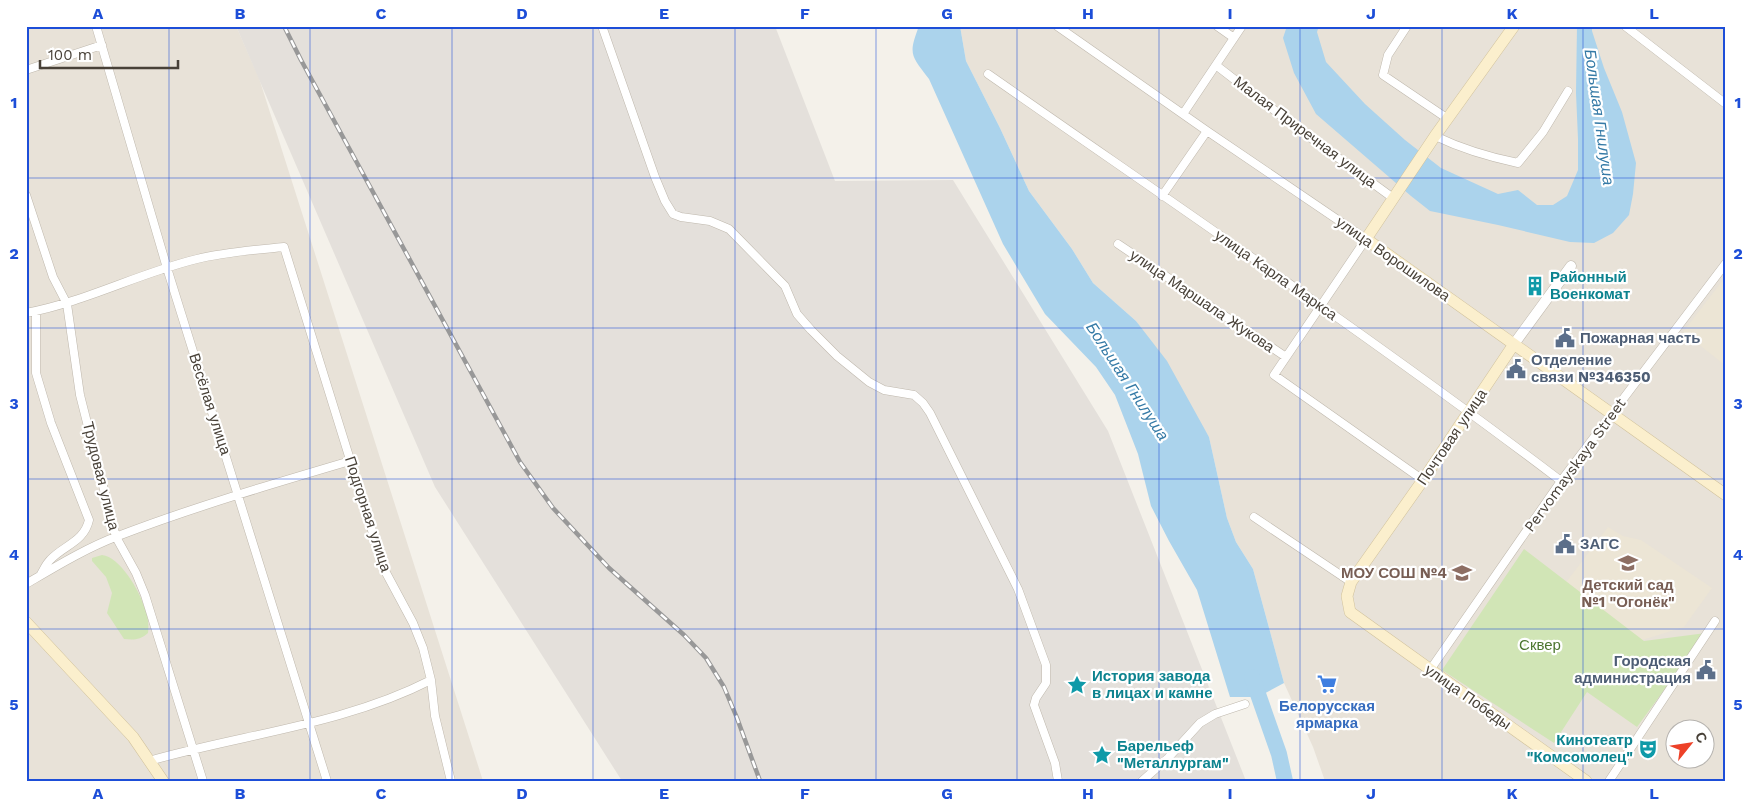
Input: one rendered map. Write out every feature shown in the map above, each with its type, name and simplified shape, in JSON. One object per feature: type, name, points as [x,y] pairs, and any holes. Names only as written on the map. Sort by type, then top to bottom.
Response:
[{"type":"main road","points":[[1366,239],[1435,136],[1514,26]]},
{"type":"main road","name":"улица Ворошилова","points":[[1366,239],[1726,495]]},
{"type":"main road","name":"Почтовая улица","points":[[1351,582],[1423,480],[1468,410],[1514,344]]},
{"type":"main road","name":"улица Победы","points":[[1351,582],[1347,596],[1350,612],[1586,781]]},
{"type":"main road","points":[[26,622],[133,737],[163,781]]},
{"type":"street","name":"Весёлая улица","points":[[96,26],[167,268],[327,781]]},
{"type":"street","points":[[602,26],[655,177],[665,201],[673,214],[710,221],[729,229],[785,286],[797,314],[837,356],[876,386],[884,390],[914,395],[930,413],[1018,589],[1046,665],[1046,683],[1036,698],[1034,705],[1055,763],[1058,781]]},
{"type":"street","name":"улица Ворошилова","points":[[1057,26],[1366,239]]},
{"type":"street","points":[[1217,26],[1234,38]]},
{"type":"street","points":[[1183,114],[1217,66],[1242,26]]},
{"type":"street","points":[[1408,26],[1388,55],[1383,74],[1448,120]]},
{"type":"street","points":[[1626,26],[1726,104]]},
{"type":"street","points":[[26,70],[102,45]]},
{"type":"street","name":"Малая Приречная улица","points":[[1217,66],[1296,127],[1396,194]]},
{"type":"street","name":"улица Карла Маркса","points":[[988,74],[1468,410],[1561,481]]},
{"type":"street","points":[[1435,136],[1456,146],[1518,163],[1543,132],[1568,91]]},
{"type":"street","points":[[1162,196],[1207,131]]},
{"type":"street","name":"Трудовая улица","points":[[26,195],[54,276],[67,304],[80,395],[116,537],[136,573],[145,595],[203,781]]},
{"type":"street","points":[[1286,357],[1366,239]]},
{"type":"street","name":"улица Маршала Жукова","points":[[1118,244],[1286,357],[1274,375],[1423,480]]},
{"type":"street","name":"Подгорная улица","points":[[167,268],[197,259],[244,251],[284,247],[384,569],[413,623],[422,648],[431,680],[435,716],[450,781]]},
{"type":"street","name":"Pervomayskaya Street","points":[[1430,670],[1561,481],[1726,263]]},
{"type":"street","name":"Почтовая улица","points":[[1514,344],[1571,266]]},
{"type":"street","points":[[26,313],[67,304],[167,268]]},
{"type":"street","points":[[36,311],[36,373],[50,423],[89,520],[83,535],[48,562],[40,576]]},
{"type":"street","points":[[26,584],[116,537],[239,494],[350,460]]},
{"type":"street","points":[[1254,517],[1351,582]]},
{"type":"street","points":[[1609,781],[1715,621]]},
{"type":"street","points":[[149,760],[194,748],[310,724],[405,693],[431,680]]},
{"type":"street","points":[[1142,781],[1168,758],[1200,723],[1223,711],[1245,704]]},
{"type":"shaded area","points":[[26,26],[236,26],[259,78],[483,781],[26,781]]},
{"type":"shaded area","points":[[236,26],[775,26],[835,181],[953,180],[1108,431],[1246,781],[622,781],[435,487]]},
{"type":"shaded area","points":[[960,26],[1726,26],[1726,781],[1325,781],[1313,747],[1284,683],[1253,569],[1236,542],[1227,518],[1209,437],[1136,321],[1093,283],[1072,249],[1029,191],[966,61]]},
{"type":"shaded area","points":[[1726,276],[1726,366],[1683,332]]},
{"type":"shaded area","name":"Детский сад №1 \"Огонёк\"","points":[[1608,527],[1623,536],[1641,540],[1712,588],[1684,627],[1639,641],[1564,585]]},
{"type":"green space","name":"Сквер","points":[[1524,549],[1644,641],[1706,633],[1637,727],[1587,692],[1554,743],[1442,670]]},
{"type":"green space","points":[[102,555],[109,557],[122,568],[138,592],[148,623],[148,633],[140,638],[124,639],[107,613],[112,593],[106,577],[92,561],[92,558]]},
{"type":"water","points":[[919,26],[960,26],[966,61],[1029,191],[1072,249],[1093,283],[1136,321],[1167,361],[1209,437],[1227,518],[1236,542],[1253,569],[1284,683],[1258,697],[1230,697],[1197,590],[1151,506],[1138,454],[1115,395],[1096,367],[1045,314],[1003,244],[929,79],[918,65],[913,54],[913,43]]},
{"type":"water","points":[[1287,26],[1319,26],[1317,32],[1326,62],[1365,104],[1405,140],[1441,168],[1498,194],[1518,190],[1537,205],[1553,205],[1567,196],[1578,170],[1577,26],[1592,26],[1604,68],[1622,112],[1636,163],[1629,215],[1613,233],[1594,243],[1570,242],[1430,211],[1316,114],[1294,73],[1283,38]]},
{"type":"waterway","name":"Большая Гнилуша","points":[[1252,677],[1279,754],[1285,781]]},
{"type":"railway","points":[[284,26],[520,462],[553,508],[609,568],[684,635],[706,658],[724,687],[760,781]]},
{"type":"place","name":"Районный Военкомат","points":[[1535,286]]},
{"type":"place","name":"Пожарная часть","points":[[1565,338]]},
{"type":"place","name":"Отделение связи №346350","points":[[1516,369]]},
{"type":"place","name":"ЗАГС","points":[[1565,544]]},
{"type":"place","name":"Детский сад №1 \"Огонёк\"","points":[[1628,563]]},
{"type":"place","name":"МОУ СОШ №4","points":[[1462,573]]},
{"type":"place","name":"Городская администрация","points":[[1706,670]]},
{"type":"place","name":"Белорусская ярмарка","points":[[1327,684]]},
{"type":"place","name":"История завода в лицах и камне","points":[[1077,685]]},
{"type":"place","name":"Кинотеатр \"Комсомолец\"","points":[[1648,749]]},
{"type":"place","name":"Барельеф \"Металлургам\"","points":[[1102,755]]}]
